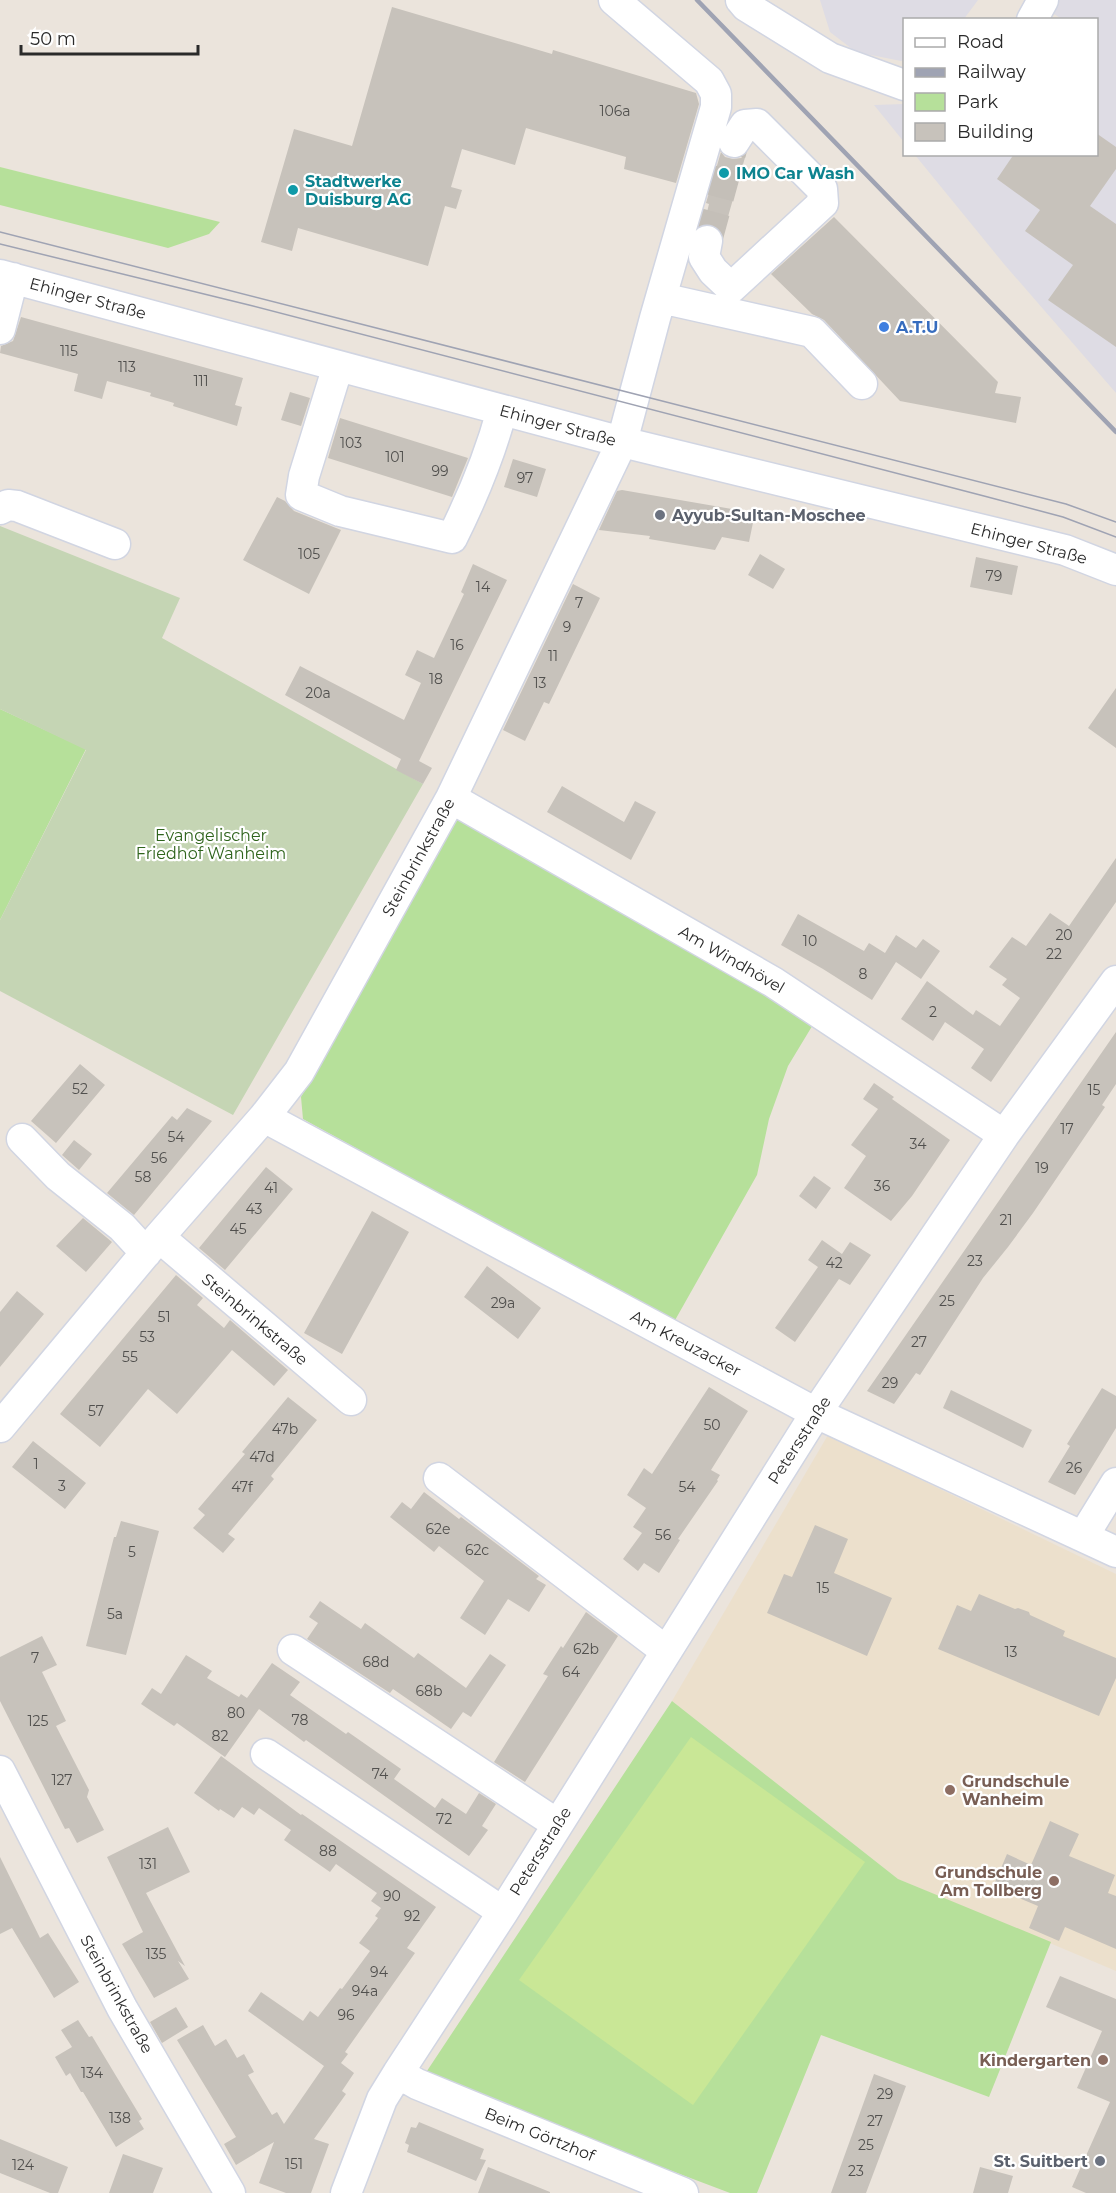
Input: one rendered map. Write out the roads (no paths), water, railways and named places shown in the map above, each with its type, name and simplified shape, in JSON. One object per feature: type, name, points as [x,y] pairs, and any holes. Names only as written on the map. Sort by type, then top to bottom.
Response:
[{"type":"street","name":"Steinbrinkstraße","points":[[0,1427],[152,1245],[264,1117],[298,1072],[451,798],[622,442],[716,107],[716,94],[709,81],[614,0]]},
{"type":"street","points":[[741,0],[746,6],[830,58],[903,85]]},
{"type":"street","points":[[1033,18],[1043,0]]},
{"type":"street","points":[[707,241],[704,257],[713,271],[731,288],[823,203],[822,189],[757,124],[745,125],[734,142]]},
{"type":"street","points":[[0,329],[6,276]]},
{"type":"street","name":"Ehinger Straße","points":[[6,276],[622,442],[1065,550],[1116,570]]},
{"type":"street","points":[[661,298],[812,332],[862,384]]},
{"type":"street","points":[[338,366],[304,476],[301,495],[340,511],[452,538],[471,499],[493,444],[502,410]]},
{"type":"street","points":[[0,509],[8,505],[17,506],[115,544]]},
{"type":"street","name":"Am Windhövel","points":[[451,798],[773,982],[1004,1135]]},
{"type":"street","name":"Petersstraße","points":[[346,2193],[382,2099],[816,1413],[1004,1135],[1116,981]]},
{"type":"street","name":"Am Kreuzacker","points":[[264,1117],[816,1413],[1084,1535],[1116,1552]]},
{"type":"street","points":[[22,1139],[58,1176],[122,1227],[152,1245]]},
{"type":"street","name":"Steinbrinkstraße","points":[[152,1245],[351,1400]]},
{"type":"street","points":[[439,1478],[666,1651]]},
{"type":"street","points":[[1084,1535],[1116,1483]]},
{"type":"street","points":[[293,1650],[557,1824]]},
{"type":"street","name":"Petersstraße","points":[[266,1754],[502,1912]]},
{"type":"street","name":"Steinbrinkstraße","points":[[3,1787],[122,2008],[230,2193]]},
{"type":"street","name":"Beim Görtzhof","points":[[398,2073],[417,2084],[683,2193]]},
{"type":"tunnel","points":[[707,241],[734,142]]},
{"type":"tram line","points":[[0,232],[1066,504],[1116,522]]},
{"type":"tram line","points":[[0,244],[249,305],[984,496],[1063,517],[1116,537]]},
{"type":"railway","points":[[697,0],[1116,432]]},
{"type":"place","name":"IMO Car Wash","points":[[724,173]]},
{"type":"place","name":"Stadtwerke Duisburg AG","points":[[293,190]]},
{"type":"place","name":"A.T.U","points":[[884,327]]},
{"type":"place","name":"Ayyub-Sultan-Moschee","points":[[660,515]]},
{"type":"place","name":"Grundschule Wanheim","points":[[950,1790]]},
{"type":"place","name":"Grundschule Am Tollberg","points":[[1054,1881]]},
{"type":"place","name":"Kindergarten","points":[[1103,2060]]},
{"type":"place","name":"St. Suitbert","points":[[1100,2161]]},
{"type":"park label","name":"Evangelischer Friedhof Wanheim","points":[[211,844]]}]
